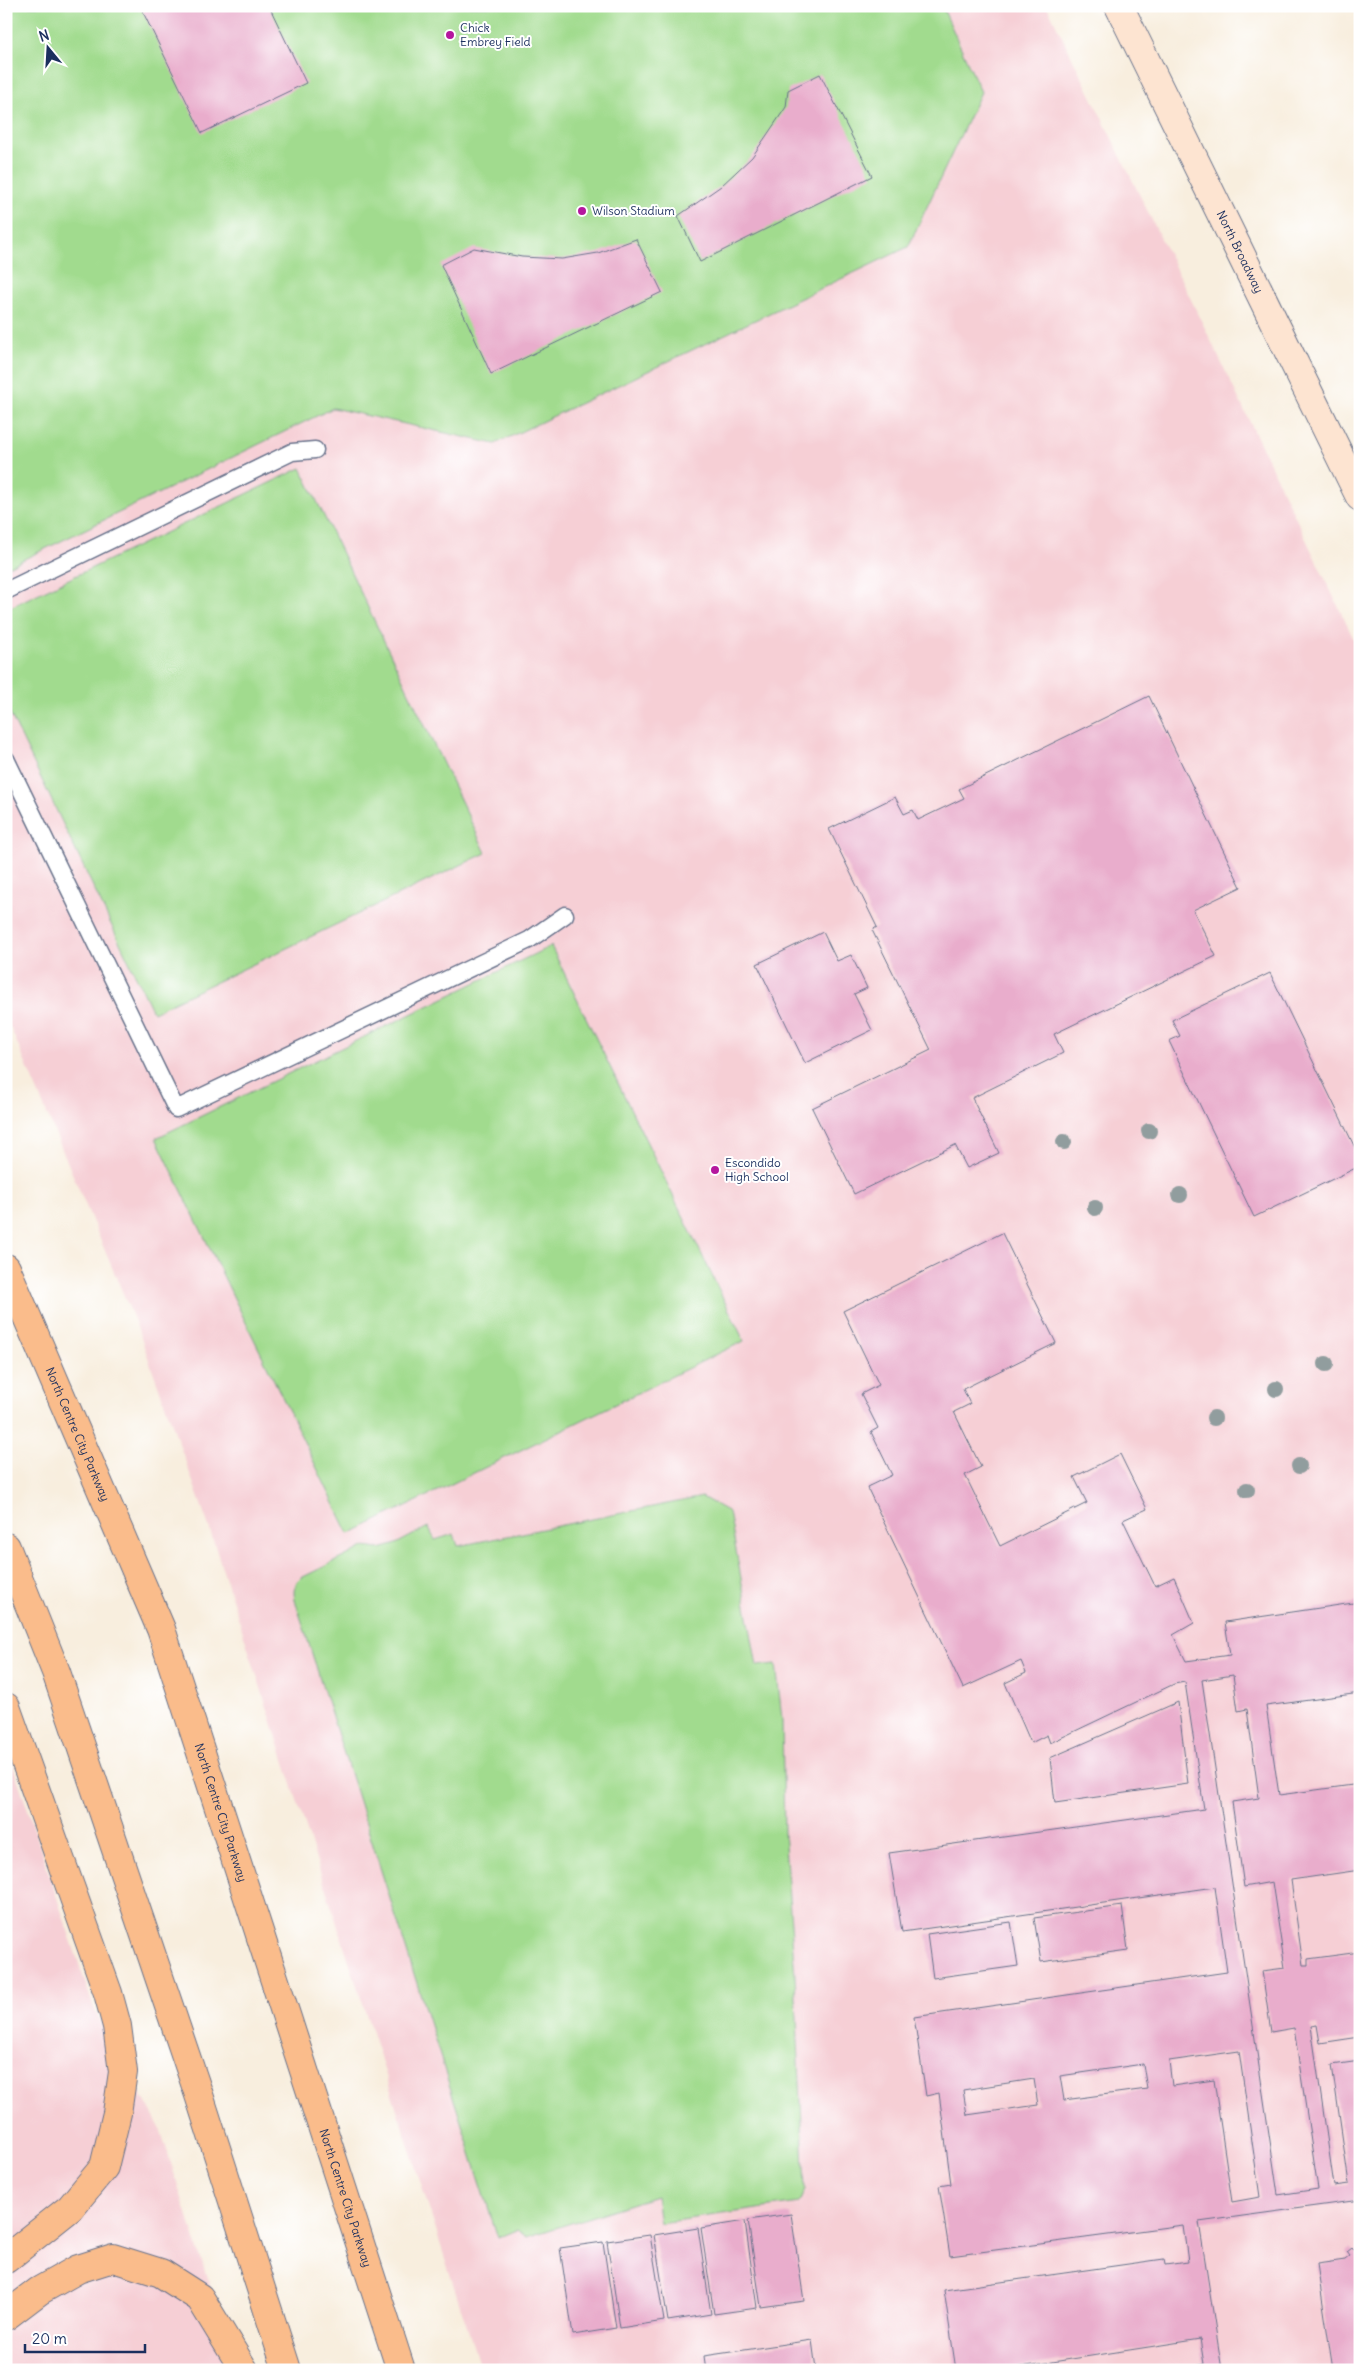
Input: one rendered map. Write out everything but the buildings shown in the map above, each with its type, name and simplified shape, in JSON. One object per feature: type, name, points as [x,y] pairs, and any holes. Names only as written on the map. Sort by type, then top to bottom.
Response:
[{"type":"highway","name":"North Centre City Parkway","points":[[6,1268],[161,1629],[402,2370]]},
{"type":"highway","points":[[6,1547],[60,1681],[199,2095],[287,2370]]},
{"type":"highway","points":[[6,1707],[108,1993],[117,2026],[123,2072],[117,2113],[104,2167],[70,2208],[6,2259]]},
{"type":"highway","points":[[6,2316],[39,2291],[78,2269],[113,2258],[161,2273],[200,2298],[244,2370]]},
{"type":"main road","name":"North Broadway","points":[[1119,6],[1360,497]]},
{"type":"lane","points":[[6,591],[292,452],[315,450]]},
{"type":"lane","points":[[6,759],[176,1109],[529,940],[565,915]]},
{"type":"shaded area","name":"Escondido High School","points":[[6,6],[1047,6],[1200,318],[1360,652],[1360,2370],[481,2370],[207,1521],[136,1324],[6,1017]]},
{"type":"shaded area","points":[[6,1745],[94,2009],[160,2128],[206,2275],[242,2370],[6,2370]]},
{"type":"green space","name":"Wilson Stadium","points":[[6,6],[942,6],[981,92],[908,247],[495,444],[333,408],[6,568]]},
{"type":"green space","points":[[301,468],[486,853],[153,1012],[6,705],[6,609]]},
{"type":"green space","points":[[551,946],[744,1341],[349,1534],[156,1138]]},
{"type":"green space","points":[[702,1497],[729,1512],[757,1666],[776,1664],[782,1719],[784,1832],[795,1976],[805,2189],[799,2203],[660,2223],[656,2196],[527,2237],[517,2230],[498,2238],[295,1600],[295,1588],[301,1578],[364,1547],[379,1549],[394,1545],[428,1527],[435,1540],[454,1534],[458,1546]]},
{"type":"place","name":"Chick Embrey Field","points":[[450,35]]},
{"type":"place","name":"Wilson Stadium","points":[[582,211]]},
{"type":"place","name":"Escondido High School","points":[[715,1170]]}]
